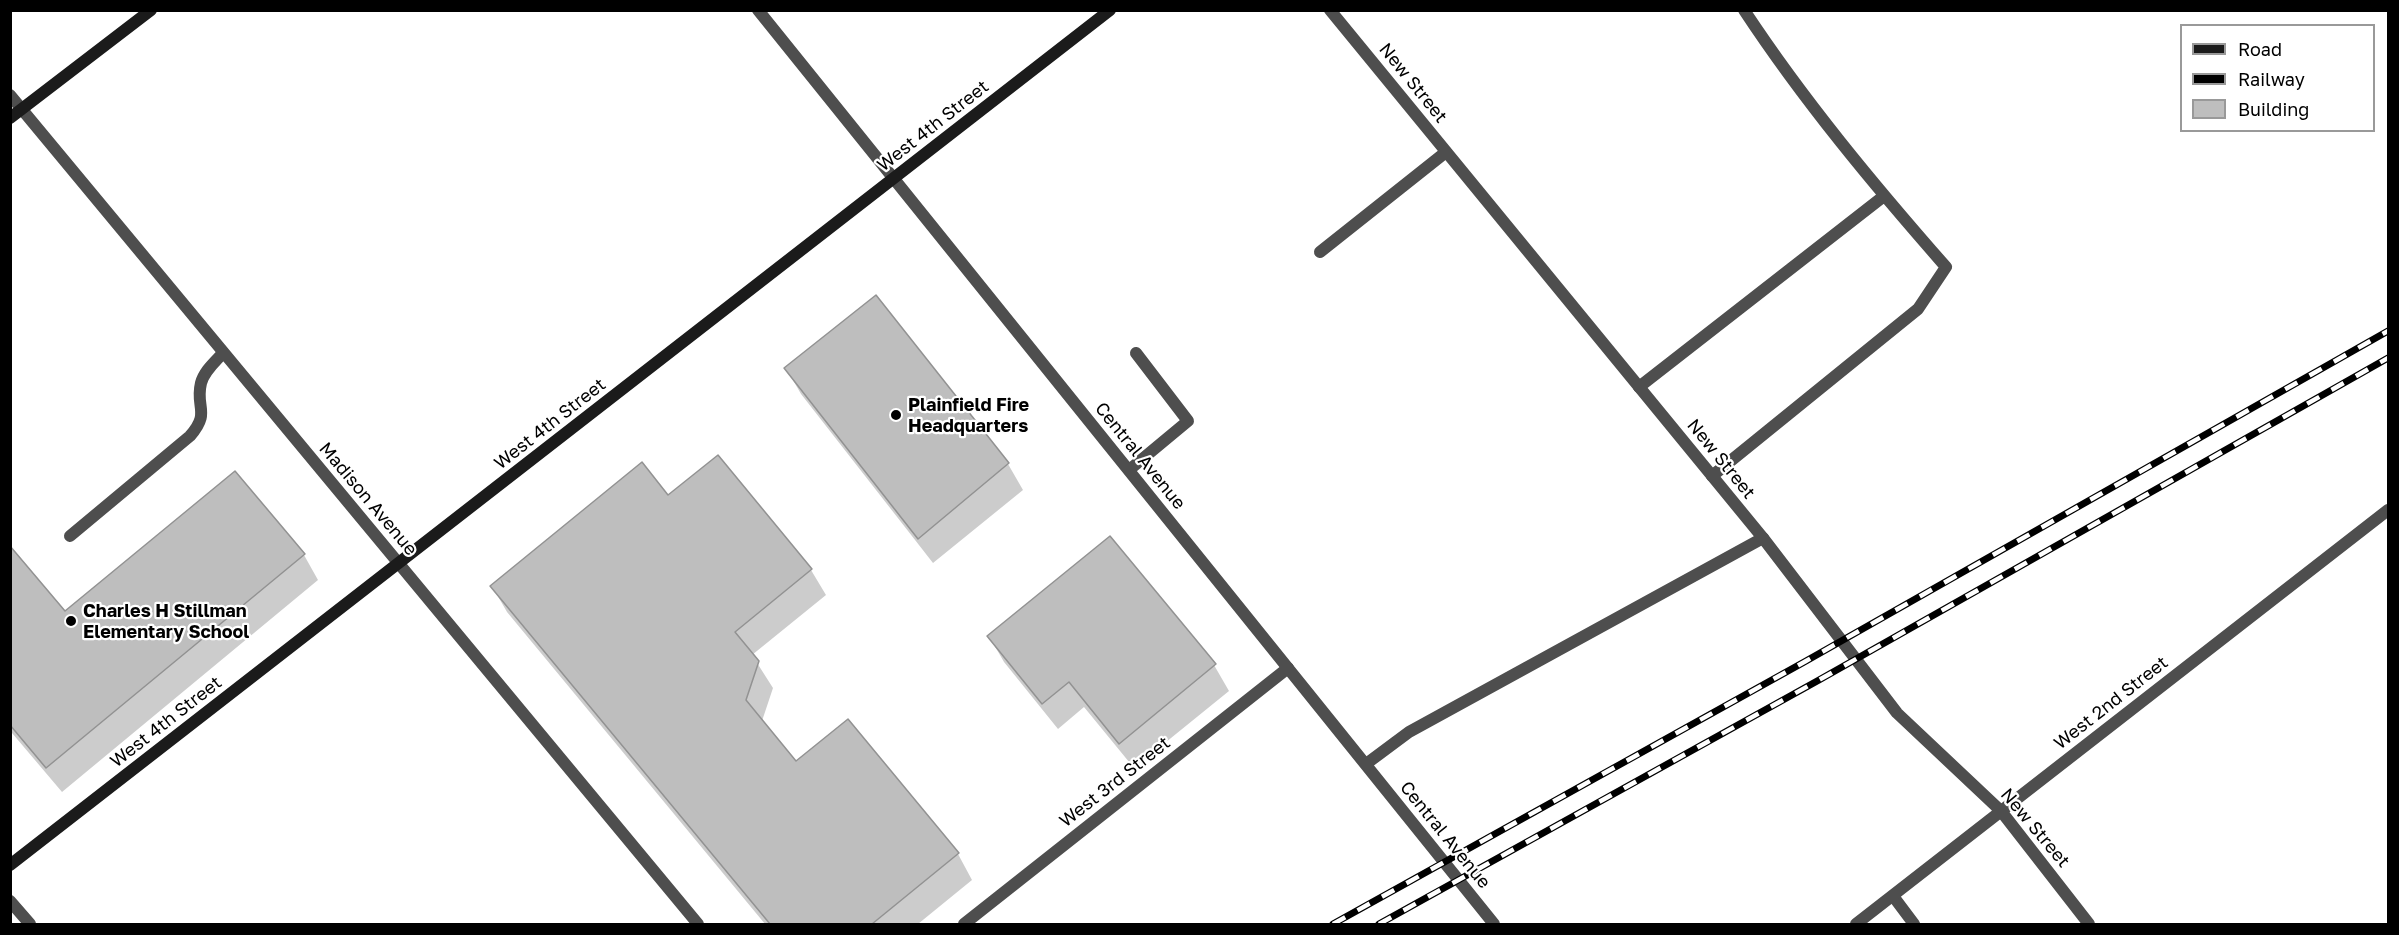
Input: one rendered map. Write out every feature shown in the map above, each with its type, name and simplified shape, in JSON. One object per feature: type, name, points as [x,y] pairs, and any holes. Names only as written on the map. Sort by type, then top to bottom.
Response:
[{"type":"main road","points":[[10,118],[152,10]]},
{"type":"main road","name":"West 4th Street","points":[[10,865],[1110,10]]},
{"type":"street","name":"Central Avenue","points":[[758,10],[1494,924]]},
{"type":"street","name":"New Street","points":[[1330,10],[1763,538],[1897,713],[2001,811],[2089,924]]},
{"type":"street","points":[[1712,476],[1918,309],[1946,267],[1884,196],[1780,64],[1744,10]]},
{"type":"street","name":"Madison Avenue","points":[[10,95],[698,924]]},
{"type":"street","points":[[1320,252],[1446,152]]},
{"type":"street","points":[[1639,387],[1884,196]]},
{"type":"street","points":[[70,536],[199,426],[203,411],[200,396],[202,381],[210,367],[224,353]]},
{"type":"street","points":[[1129,470],[1188,421],[1136,353]]},
{"type":"street","name":"West 2nd Street","points":[[1856,924],[2388,510]]},
{"type":"street","points":[[1366,764],[1409,732],[1763,538]]},
{"type":"street","name":"West 3rd Street","points":[[964,924],[1288,668]]},
{"type":"street","points":[[1893,896],[1914,924]]},
{"type":"street","points":[[10,901],[30,924]]},
{"type":"building","name":"Plainfield Fire Headquarters","points":[[876,295],[1009,463],[918,539],[784,368]]},
{"type":"building","points":[[718,455],[812,569],[735,632],[759,661],[746,700],[796,761],[848,719],[959,853],[872,924],[770,924],[490,586],[642,462],[668,495]]},
{"type":"building","points":[[235,471],[305,554],[46,768],[10,725],[10,546],[65,611]]},
{"type":"building","points":[[1110,536],[1216,664],[1119,744],[1069,682],[1042,704],[987,636]]},
{"type":"railway","points":[[1333,924],[1806,661],[2388,331]]},
{"type":"railway","points":[[1379,924],[1819,680],[2388,358]]},
{"type":"place","name":"Plainfield Fire Headquarters","points":[[896,415]]},
{"type":"place","name":"Charles H Stillman Elementary School","points":[[71,621]]}]
